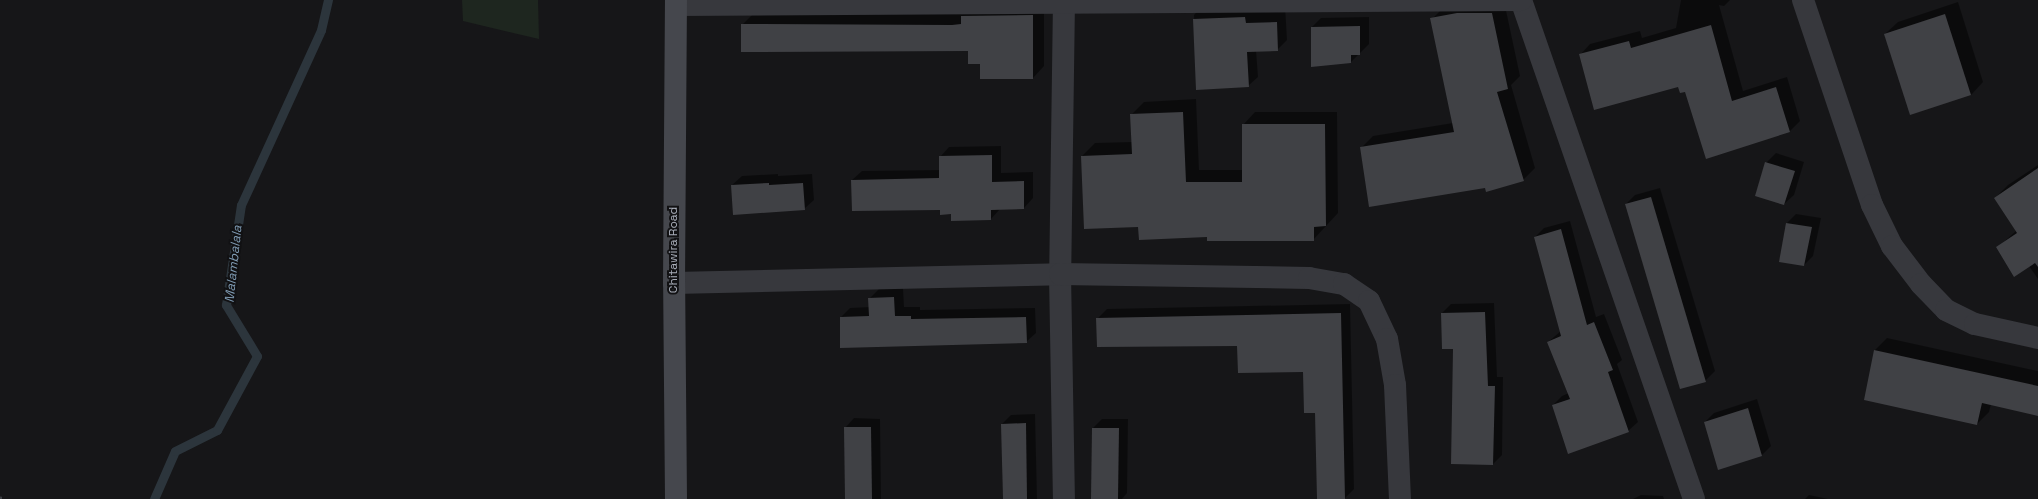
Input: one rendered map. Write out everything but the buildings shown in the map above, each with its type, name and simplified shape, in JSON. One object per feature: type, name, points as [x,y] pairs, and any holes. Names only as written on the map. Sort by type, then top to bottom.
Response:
[{"type":"street","points":[[676,2],[1521,0],[1694,499]]},
{"type":"street","points":[[1803,0],[1872,205],[1892,246],[1921,284],[1946,310],[1975,324],[2038,338]]},
{"type":"street","name":"Chitawira Road","points":[[676,2],[674,282],[676,499]]},
{"type":"street","points":[[1064,2],[1060,274],[1064,499]]},
{"type":"street","points":[[674,282],[1060,274],[1309,278],[1344,284],[1369,301],[1387,339],[1395,385],[1400,499]]},
{"type":"path","points":[[0,497],[4,499]]},
{"type":"shaded area","points":[[462,0],[538,0],[539,39],[463,21]]},
{"type":"waterway","name":"Malambalala","points":[[154,499],[175,451],[217,430],[257,356],[226,305],[241,205],[321,30],[328,0]]}]
